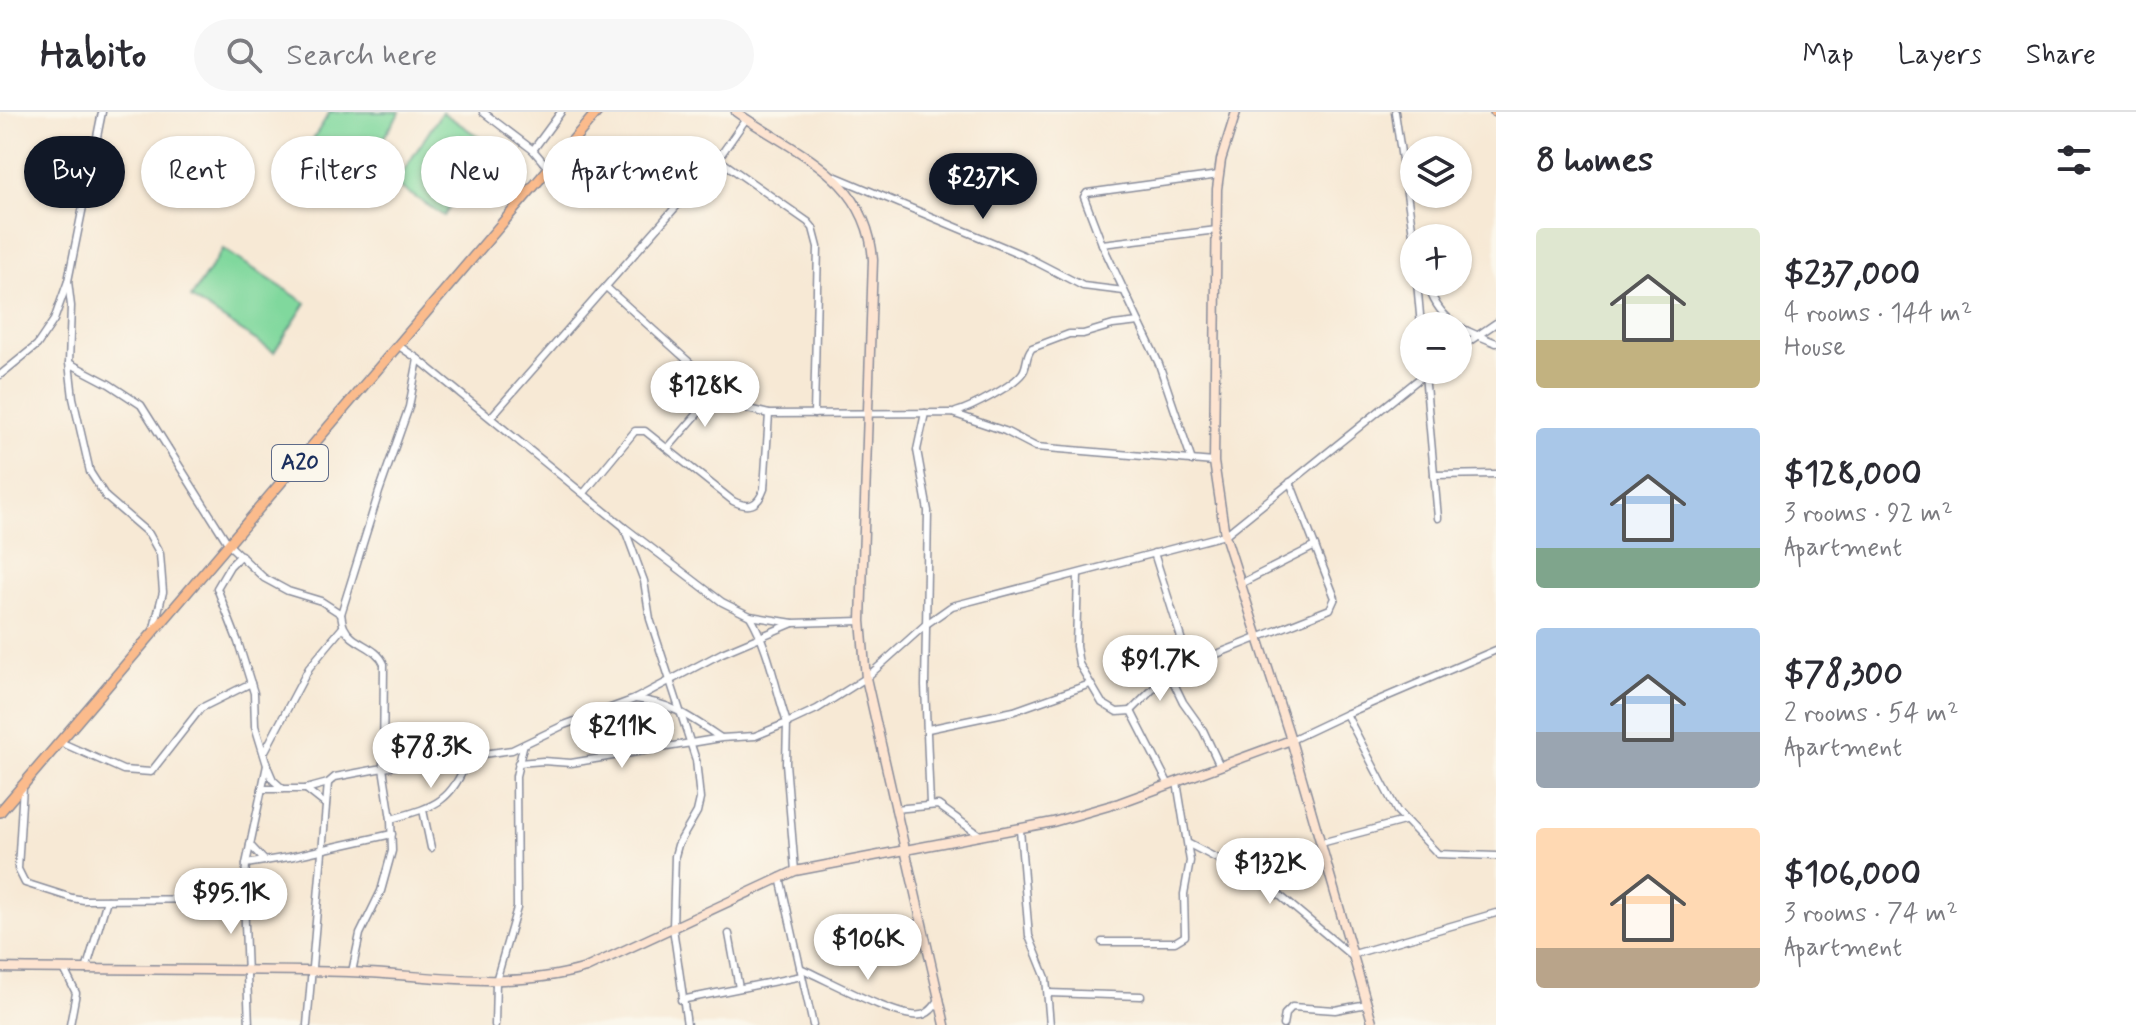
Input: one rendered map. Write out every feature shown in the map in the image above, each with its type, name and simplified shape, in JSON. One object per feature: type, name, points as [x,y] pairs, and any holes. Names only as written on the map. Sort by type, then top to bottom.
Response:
[{"type":"main road","name":"A20","points":[[577,136],[597,112]]},
{"type":"main road","name":"A20","points":[[0,812],[543,176]]},
{"type":"street","points":[[0,375],[48,332],[68,281],[102,112]]},
{"type":"street","points":[[483,112],[533,150],[543,162]]},
{"type":"street","points":[[533,150],[561,112]]},
{"type":"street","points":[[736,112],[834,176],[1025,256],[1083,286],[1124,291]]},
{"type":"street","points":[[1236,112],[1219,175],[1214,462],[1225,535],[1291,740],[1373,1025]]},
{"type":"street","points":[[1395,112],[1411,224]]},
{"type":"street","points":[[727,146],[746,119]]},
{"type":"street","points":[[727,165],[808,222],[816,236],[814,414]]},
{"type":"street","points":[[1192,461],[1159,364],[1102,244],[1085,194],[1219,175]]},
{"type":"street","points":[[834,176],[854,198],[872,243],[861,621],[866,678],[945,1025]]},
{"type":"street","points":[[491,417],[675,208]]},
{"type":"street","points":[[1102,244],[1217,230]]},
{"type":"street","points":[[68,281],[71,306],[69,363],[73,398],[90,472],[106,497],[149,534],[160,554],[163,592],[151,637]]},
{"type":"street","points":[[606,287],[719,389],[748,409],[769,414],[952,413],[978,405],[1021,375],[1027,353],[1032,348],[1069,334],[1139,322]]},
{"type":"street","points":[[1431,296],[1440,312],[1496,343]]},
{"type":"street","points":[[1472,339],[1496,323]]},
{"type":"street","points":[[399,346],[722,602],[750,616],[793,623],[861,621]]},
{"type":"street","points":[[352,972],[360,934],[381,891],[390,863],[392,834],[383,768],[384,664],[377,652],[343,627],[341,614],[409,407],[418,359]]},
{"type":"street","points":[[69,363],[141,405],[229,545],[264,578],[276,586],[321,601],[341,614]]},
{"type":"street","points":[[518,763],[571,763],[721,738],[755,736],[787,723],[817,709],[866,678],[925,625],[959,603],[1225,535],[1411,384]]},
{"type":"street","points":[[1428,384],[1438,518]]},
{"type":"street","points":[[668,448],[719,389]]},
{"type":"street","points":[[925,413],[917,450],[928,511],[925,625],[930,804]]},
{"type":"street","points":[[952,413],[1005,431],[1036,447],[1214,462]]},
{"type":"street","points":[[584,493],[635,431],[645,431],[733,501],[743,506],[753,505],[760,500],[764,489],[769,414]]},
{"type":"street","points":[[1434,475],[1496,474]]},
{"type":"street","points":[[1078,574],[1076,655],[1102,703],[1117,712],[1131,711],[1169,673],[1259,639],[1330,609],[1335,604],[1290,482]]},
{"type":"street","points":[[624,527],[644,581],[650,619],[696,760],[700,799],[675,856],[673,928],[687,1025]]},
{"type":"street","points":[[1240,584],[1315,546]]},
{"type":"street","points":[[1154,553],[1189,663]]},
{"type":"street","points":[[241,555],[218,584],[217,592],[238,642],[254,693],[255,726],[267,765],[273,780],[283,789]]},
{"type":"street","points":[[750,616],[762,636],[770,673],[787,723],[786,763],[795,871]]},
{"type":"street","points":[[262,789],[306,789],[328,783],[335,777],[523,747],[564,725],[635,699],[793,623]]},
{"type":"street","points":[[265,751],[309,668],[343,627]]},
{"type":"street","points":[[0,968],[352,972],[496,981],[556,977],[586,968],[795,871],[1020,830],[1088,813],[1291,740],[1496,650]]},
{"type":"street","points":[[1169,673],[1183,702],[1203,730],[1220,766]]},
{"type":"street","points":[[60,742],[123,770],[151,772],[201,708],[251,683]]},
{"type":"street","points":[[928,729],[1014,711],[1090,684]]},
{"type":"street","points":[[635,699],[653,701],[682,712],[721,738]]},
{"type":"street","points":[[1102,942],[1175,942],[1183,939],[1186,930],[1184,894],[1190,861],[1189,844],[1173,783],[1131,711]]},
{"type":"street","points":[[598,713],[605,757]]},
{"type":"street","points":[[1346,714],[1404,821],[1438,854],[1496,856]]},
{"type":"street","points":[[495,1025],[496,981],[517,908],[518,763],[523,747]]},
{"type":"street","points":[[391,819],[440,802],[453,790],[469,757]]},
{"type":"street","points":[[249,1025],[244,899],[246,864],[267,765]]},
{"type":"street","points":[[307,1025],[328,783]]},
{"type":"street","points":[[23,785],[18,869],[25,883],[72,898],[244,899]]},
{"type":"street","points":[[306,789],[325,804]]},
{"type":"street","points":[[895,809],[930,804],[943,807],[982,837]]},
{"type":"street","points":[[423,810],[431,848]]},
{"type":"street","points":[[1321,843],[1404,821]]},
{"type":"street","points":[[1020,830],[1029,936],[1046,978],[1050,1025]]},
{"type":"street","points":[[246,864],[392,834]]},
{"type":"street","points":[[1189,844],[1266,884],[1355,957]]},
{"type":"street","points":[[250,845],[265,861]]},
{"type":"street","points":[[780,877],[813,1025]]},
{"type":"street","points":[[86,970],[107,900]]},
{"type":"street","points":[[1355,957],[1496,913]]},
{"type":"street","points":[[837,940],[922,923]]},
{"type":"street","points":[[729,934],[739,988]]},
{"type":"street","points":[[800,968],[901,1013],[921,1015],[929,1012],[940,999]]},
{"type":"street","points":[[64,969],[76,993],[70,1025]]},
{"type":"street","points":[[681,1000],[802,976]]},
{"type":"street","points":[[1048,993],[1141,996]]},
{"type":"street","points":[[1283,1025],[1285,1014],[1292,1007],[1335,1010],[1367,1004]]},
{"type":"green space","points":[[330,112],[400,112],[385,136],[315,136]]},
{"type":"green space","points":[[442,112],[478,136],[426,136]]},
{"type":"green space","points":[[421,144],[421,201],[405,191],[405,169]]},
{"type":"green space","points":[[432,208],[449,208],[444,216]]},
{"type":"green space","points":[[223,249],[306,303],[274,352],[191,298]]}]
